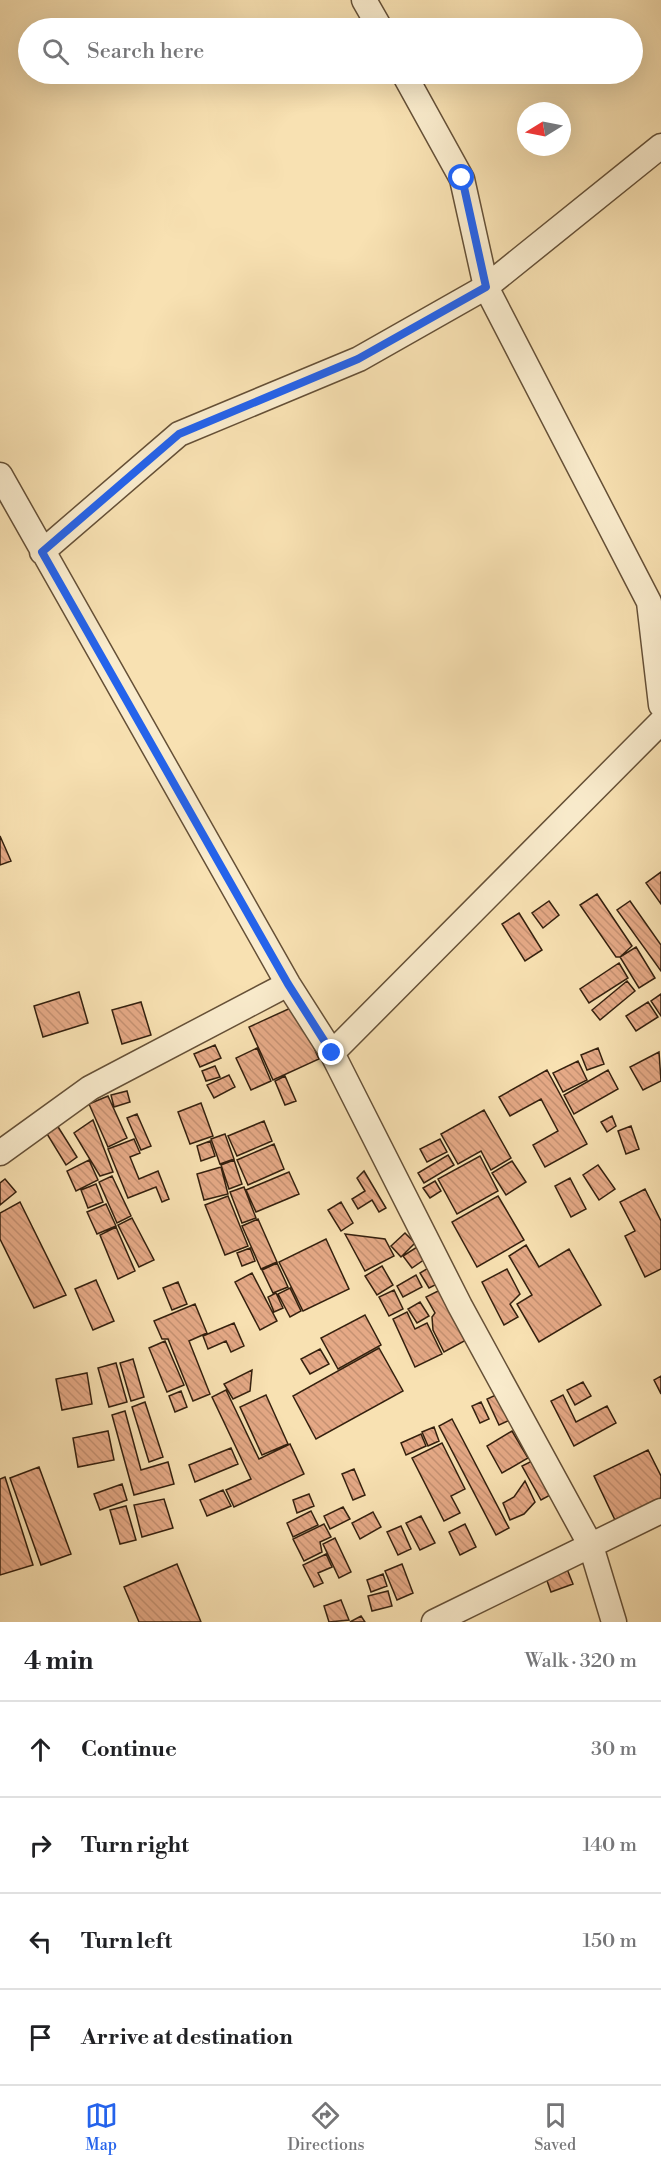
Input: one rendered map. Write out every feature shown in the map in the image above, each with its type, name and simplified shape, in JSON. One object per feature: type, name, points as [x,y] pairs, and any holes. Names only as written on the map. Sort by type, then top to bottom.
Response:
[{"type":"street","points":[[364,0],[374,18]]},
{"type":"street","points":[[410,84],[462,178],[486,287],[649,602],[661,705]]},
{"type":"street","points":[[42,552],[179,434],[358,359],[486,287],[661,146]]},
{"type":"street","points":[[0,475],[288,984],[332,1053],[460,1306],[591,1546],[614,1622]]},
{"type":"street","points":[[332,1053],[661,722]]},
{"type":"street","points":[[0,1153],[90,1088],[288,984]]},
{"type":"street","points":[[434,1622],[661,1511]]},
{"type":"building","points":[[0,836],[11,861],[0,865]]},
{"type":"building","points":[[661,872],[661,904],[646,883]]},
{"type":"building","points":[[597,894],[632,946],[620,957],[616,957],[580,905]]},
{"type":"building","points":[[549,901],[559,915],[543,928],[532,913]]},
{"type":"building","points":[[630,901],[661,945],[661,971],[617,910]]},
{"type":"building","points":[[519,913],[542,950],[525,961],[502,924]]},
{"type":"building","points":[[636,947],[655,978],[639,988],[620,957]]},
{"type":"building","points":[[619,963],[628,978],[589,1003],[580,989]]},
{"type":"building","points":[[627,981],[635,991],[600,1020],[592,1010]]},
{"type":"building","points":[[79,992],[88,1023],[43,1037],[34,1006]]},
{"type":"building","points":[[661,994],[661,1016],[651,1001]]},
{"type":"building","points":[[141,1002],[151,1035],[122,1044],[112,1010]]},
{"type":"building","points":[[648,1002],[658,1017],[636,1031],[626,1016]]},
{"type":"building","points":[[295,1006],[319,1059],[273,1080],[249,1027]]},
{"type":"building","points":[[215,1045],[221,1058],[200,1067],[194,1054]]},
{"type":"building","points":[[257,1048],[271,1081],[251,1090],[236,1058]]},
{"type":"building","points":[[598,1048],[604,1064],[587,1070],[581,1055]]},
{"type":"building","points":[[659,1052],[661,1081],[643,1090],[630,1067]]},
{"type":"building","points":[[578,1061],[587,1080],[563,1092],[553,1073]]},
{"type":"building","points":[[215,1066],[220,1077],[206,1081],[202,1071]]},
{"type":"building","points":[[547,1070],[587,1144],[545,1167],[533,1145],[558,1131],[541,1099],[510,1116],[499,1097]]},
{"type":"building","points":[[608,1070],[618,1089],[574,1114],[564,1095]]},
{"type":"building","points":[[229,1075],[235,1087],[214,1098],[207,1085]]},
{"type":"building","points":[[285,1076],[296,1101],[285,1105],[275,1081]]},
{"type":"building","points":[[127,1091],[130,1102],[114,1107],[111,1095]]},
{"type":"building","points":[[108,1096],[127,1138],[108,1147],[89,1104]]},
{"type":"building","points":[[201,1103],[213,1136],[190,1144],[178,1112]]},
{"type":"building","points":[[484,1110],[511,1158],[491,1170],[481,1151],[458,1164],[441,1134]]},
{"type":"building","points":[[137,1114],[151,1146],[141,1150],[127,1118]]},
{"type":"building","points":[[612,1116],[616,1126],[607,1132],[601,1122]]},
{"type":"building","points":[[93,1120],[113,1172],[100,1176],[74,1133]]},
{"type":"building","points":[[264,1121],[272,1141],[237,1156],[228,1136]]},
{"type":"building","points":[[55,1122],[77,1157],[66,1165],[44,1129]]},
{"type":"building","points":[[631,1126],[639,1149],[626,1154],[618,1131]]},
{"type":"building","points":[[225,1134],[234,1159],[220,1164],[211,1139]]},
{"type":"building","points":[[134,1139],[140,1153],[130,1157],[139,1179],[158,1171],[169,1199],[162,1202],[156,1187],[128,1198],[108,1149]]},
{"type":"building","points":[[440,1139],[447,1152],[427,1162],[420,1149]]},
{"type":"building","points":[[210,1141],[215,1156],[201,1161],[197,1146]]},
{"type":"building","points":[[274,1144],[284,1169],[248,1185],[237,1160]]},
{"type":"building","points":[[448,1155],[454,1165],[424,1183],[418,1173]]},
{"type":"building","points":[[480,1156],[498,1191],[457,1214],[438,1179]]},
{"type":"building","points":[[89,1160],[98,1180],[76,1191],[67,1171]]},
{"type":"building","points":[[234,1160],[242,1184],[229,1189],[221,1165]]},
{"type":"building","points":[[512,1161],[526,1182],[506,1195],[492,1173]]},
{"type":"building","points":[[598,1165],[615,1189],[599,1200],[583,1175]]},
{"type":"building","points":[[221,1167],[228,1194],[204,1200],[197,1174]]},
{"type":"building","points":[[364,1171],[386,1208],[379,1212],[372,1200],[358,1209],[352,1199],[365,1191],[357,1178]]},
{"type":"building","points":[[289,1172],[299,1194],[256,1212],[246,1190]]},
{"type":"building","points":[[112,1176],[131,1216],[117,1223],[99,1182]]},
{"type":"building","points":[[570,1178],[586,1209],[571,1217],[555,1186]]},
{"type":"building","points":[[5,1179],[16,1192],[0,1205],[0,1183]]},
{"type":"building","points":[[435,1181],[441,1191],[430,1198],[423,1188]]},
{"type":"building","points":[[96,1184],[103,1202],[88,1208],[81,1190]]},
{"type":"building","points":[[244,1187],[256,1218],[242,1223],[230,1192]]},
{"type":"building","points":[[645,1189],[661,1221],[661,1269],[645,1277],[625,1236],[635,1231],[620,1202]]},
{"type":"building","points":[[228,1196],[248,1246],[225,1255],[205,1205]]},
{"type":"building","points":[[498,1196],[524,1240],[477,1267],[452,1222]]},
{"type":"building","points":[[20,1202],[66,1295],[34,1308],[0,1239],[0,1213]]},
{"type":"building","points":[[341,1202],[353,1223],[341,1231],[328,1210]]},
{"type":"building","points":[[106,1204],[116,1226],[97,1234],[87,1212]]},
{"type":"building","points":[[132,1218],[154,1260],[139,1267],[118,1225]]},
{"type":"building","points":[[258,1219],[277,1262],[261,1269],[242,1226]]},
{"type":"building","points":[[116,1227],[135,1271],[118,1279],[100,1235]]},
{"type":"building","points":[[405,1233],[415,1243],[401,1257],[391,1246]]},
{"type":"building","points":[[345,1234],[385,1239],[394,1256],[365,1271]]},
{"type":"building","points":[[326,1239],[349,1289],[303,1311],[279,1262]]},
{"type":"building","points":[[526,1245],[539,1267],[569,1249],[601,1305],[539,1342],[517,1304],[532,1295],[509,1256]]},
{"type":"building","points":[[417,1247],[425,1259],[412,1268],[403,1256]]},
{"type":"building","points":[[250,1248],[255,1261],[242,1266],[237,1253]]},
{"type":"building","points":[[277,1263],[288,1287],[273,1293],[262,1270]]},
{"type":"building","points":[[382,1266],[393,1285],[377,1295],[365,1276]]},
{"type":"building","points":[[430,1267],[439,1283],[429,1288],[420,1273]]},
{"type":"building","points":[[507,1269],[520,1294],[510,1304],[518,1317],[504,1325],[482,1282]]},
{"type":"building","points":[[252,1273],[277,1321],[260,1330],[235,1282]]},
{"type":"building","points":[[416,1275],[422,1287],[403,1297],[397,1286]]},
{"type":"building","points":[[96,1280],[114,1321],[93,1330],[75,1289]]},
{"type":"building","points":[[178,1282],[187,1304],[172,1310],[163,1288]]},
{"type":"building","points":[[290,1288],[301,1311],[290,1317],[278,1294]]},
{"type":"building","points":[[442,1289],[468,1339],[444,1352],[433,1330],[432,1317],[435,1313],[426,1297]]},
{"type":"building","points":[[394,1290],[403,1309],[389,1316],[379,1297]]},
{"type":"building","points":[[276,1293],[283,1308],[274,1312],[268,1297]]},
{"type":"building","points":[[420,1302],[429,1316],[417,1323],[408,1309]]},
{"type":"building","points":[[195,1304],[207,1333],[189,1341],[210,1394],[193,1401],[168,1339],[162,1339],[154,1321]]},
{"type":"building","points":[[407,1312],[415,1329],[427,1323],[442,1354],[415,1367],[393,1319]]},
{"type":"building","points":[[365,1315],[381,1345],[338,1369],[321,1338]]},
{"type":"building","points":[[234,1323],[244,1346],[231,1352],[226,1341],[208,1349],[203,1336]]},
{"type":"building","points":[[165,1341],[184,1385],[167,1392],[149,1348]]},
{"type":"building","points":[[379,1348],[403,1391],[316,1439],[293,1396]]},
{"type":"building","points":[[320,1349],[329,1364],[310,1374],[301,1359]]},
{"type":"building","points":[[133,1359],[144,1397],[131,1401],[120,1363]]},
{"type":"building","points":[[116,1363],[127,1402],[109,1407],[98,1368]]},
{"type":"building","points":[[252,1370],[250,1391],[233,1399],[224,1384]]},
{"type":"building","points":[[87,1373],[92,1404],[62,1410],[56,1379]]},
{"type":"building","points":[[661,1376],[661,1394],[654,1380]]},
{"type":"building","points":[[583,1382],[591,1396],[575,1405],[567,1390]]},
{"type":"building","points":[[226,1390],[259,1459],[290,1444],[304,1474],[234,1507],[226,1490],[251,1479],[212,1397]]},
{"type":"building","points":[[181,1391],[187,1407],[175,1412],[169,1396]]},
{"type":"building","points":[[498,1394],[510,1420],[499,1425],[487,1399]]},
{"type":"building","points":[[266,1395],[288,1444],[262,1455],[240,1407]]},
{"type":"building","points":[[563,1395],[576,1422],[607,1406],[616,1423],[574,1446],[551,1401]]},
{"type":"building","points":[[145,1402],[163,1457],[149,1462],[132,1407]]},
{"type":"building","points":[[481,1402],[489,1419],[480,1423],[472,1406]]},
{"type":"building","points":[[125,1411],[141,1470],[168,1462],[174,1484],[134,1495],[112,1415]]},
{"type":"building","points":[[452,1419],[509,1528],[496,1535],[439,1426]]},
{"type":"building","points":[[434,1427],[439,1441],[428,1446],[422,1432]]},
{"type":"building","points":[[108,1431],[114,1460],[78,1467],[73,1438]]},
{"type":"building","points":[[512,1431],[528,1458],[502,1473],[487,1446]]},
{"type":"building","points":[[421,1434],[426,1446],[406,1455],[401,1443]]},
{"type":"building","points":[[442,1443],[465,1489],[451,1496],[460,1513],[444,1521],[412,1458]]},
{"type":"building","points":[[231,1448],[238,1464],[195,1482],[189,1465]]},
{"type":"building","points":[[648,1450],[661,1476],[661,1498],[615,1520],[594,1476]]},
{"type":"building","points":[[536,1459],[554,1493],[541,1500],[522,1466]]},
{"type":"building","points":[[39,1467],[71,1554],[41,1565],[10,1478]]},
{"type":"building","points":[[354,1469],[365,1495],[353,1500],[342,1474]]},
{"type":"building","points":[[5,1477],[33,1565],[0,1575],[0,1479]]},
{"type":"building","points":[[525,1481],[535,1502],[524,1514],[510,1520],[503,1503],[514,1497]]},
{"type":"building","points":[[122,1484],[127,1500],[100,1510],[94,1494]]},
{"type":"building","points":[[223,1490],[231,1506],[207,1516],[200,1500]]},
{"type":"building","points":[[309,1494],[314,1506],[297,1513],[293,1500]]},
{"type":"building","points":[[164,1499],[173,1528],[142,1537],[134,1505]]},
{"type":"building","points":[[126,1506],[136,1540],[120,1544],[110,1510]]},
{"type":"building","points":[[343,1507],[350,1519],[330,1529],[324,1516]]},
{"type":"building","points":[[311,1511],[318,1525],[293,1537],[287,1523]]},
{"type":"building","points":[[373,1512],[381,1527],[360,1539],[352,1523]]},
{"type":"building","points":[[421,1516],[435,1543],[420,1550],[406,1523]]},
{"type":"building","points":[[324,1524],[331,1537],[320,1542],[322,1552],[304,1561],[293,1539]]},
{"type":"building","points":[[465,1524],[476,1547],[460,1555],[449,1532]]},
{"type":"building","points":[[401,1526],[411,1549],[398,1555],[387,1532]]},
{"type":"building","points":[[335,1538],[351,1572],[339,1578],[323,1544]]},
{"type":"building","points":[[326,1554],[332,1567],[318,1573],[323,1583],[314,1587],[303,1565]]},
{"type":"building","points":[[177,1564],[201,1622],[139,1622],[124,1587]]},
{"type":"building","points":[[402,1564],[413,1593],[397,1600],[385,1571]]},
{"type":"building","points":[[567,1569],[573,1584],[551,1592],[546,1578]]},
{"type":"building","points":[[383,1574],[387,1586],[371,1592],[367,1580]]},
{"type":"building","points":[[388,1591],[392,1606],[372,1611],[368,1596]]},
{"type":"building","points":[[341,1600],[349,1620],[329,1622],[324,1606]]},
{"type":"building","points":[[361,1616],[365,1622],[350,1622]]},
{"type":"route","points":[[332,1053],[288,984],[42,552],[179,434],[358,359],[486,287],[462,178]]}]
